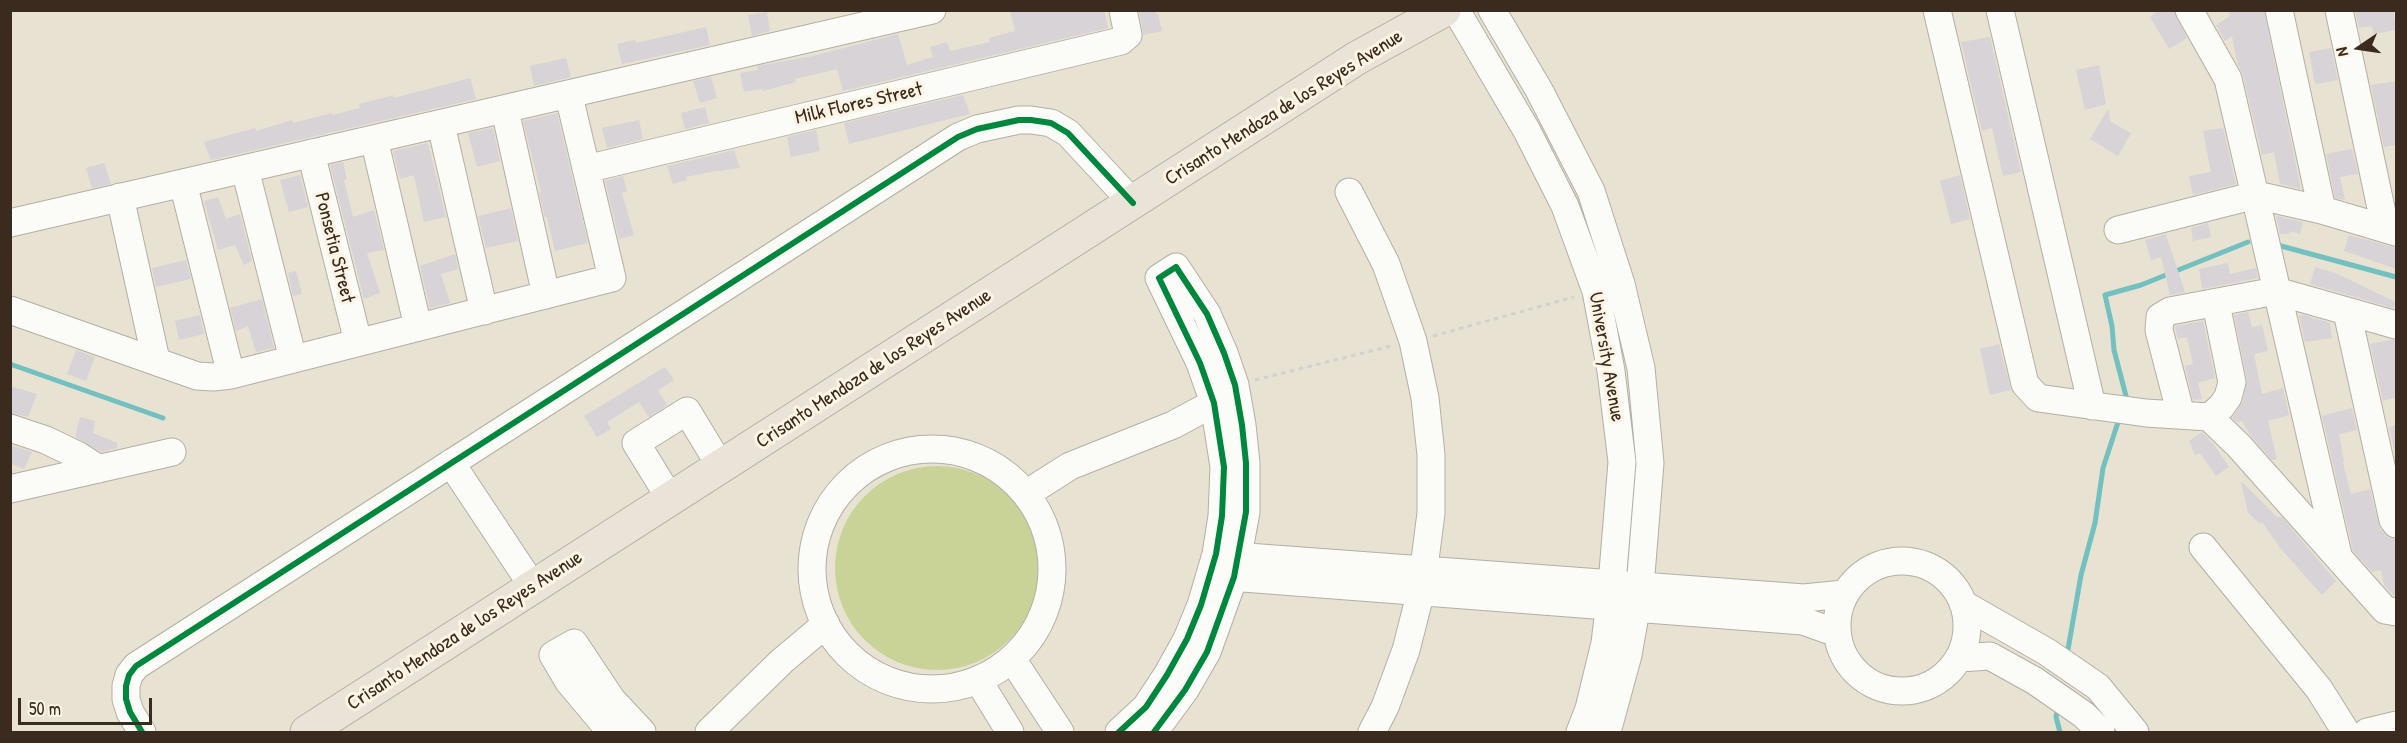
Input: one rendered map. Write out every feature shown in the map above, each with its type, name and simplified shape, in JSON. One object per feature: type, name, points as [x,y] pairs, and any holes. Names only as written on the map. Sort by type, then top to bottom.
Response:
[{"type":"main road","name":"Crisanto Mendoza de los Reyes Avenue","points":[[307,732],[1357,58],[1444,10]]},
{"type":"street","points":[[10,223],[569,96],[932,10]]},
{"type":"street","name":"University Avenue","points":[[1456,10],[1527,131],[1565,206],[1596,291],[1611,371],[1622,462],[1611,595],[1605,643],[1589,709],[1580,732]]},
{"type":"street","name":"University Avenue","points":[[1492,10],[1539,90],[1590,191],[1621,284],[1641,368],[1650,463],[1638,598],[1628,655],[1607,732]]},
{"type":"street","points":[[2000,10],[2097,407]]},
{"type":"street","points":[[2189,10],[2228,79],[2338,556]]},
{"type":"street","points":[[2279,10],[2322,210]]},
{"type":"street","points":[[2118,230],[2256,195],[2322,210],[2391,230],[2339,10]]},
{"type":"street","points":[[1944,14],[2025,384],[2038,398],[2146,413],[2209,417],[2239,446],[2385,610],[2397,612]]},
{"type":"street","name":"Milk Flores Street","points":[[586,169],[1121,41],[1126,39],[1125,22]]},
{"type":"street","points":[[10,310],[197,376],[213,377],[231,375],[612,278],[569,96]]},
{"type":"street","points":[[505,110],[546,295]]},
{"type":"street","points":[[142,732],[130,712],[126,699],[129,675],[136,666],[958,137],[977,129],[1031,120],[1060,127],[1076,141],[1133,203]]},
{"type":"street","points":[[441,125],[484,311]]},
{"type":"street","points":[[374,139],[418,327]]},
{"type":"street","name":"Ponsetia Street","points":[[310,153],[358,342]]},
{"type":"street","points":[[244,169],[293,359]]},
{"type":"street","points":[[183,183],[231,375]]},
{"type":"street","points":[[1349,192],[1386,264],[1413,341],[1425,398],[1431,455],[1431,513],[1423,581],[1406,650],[1385,706],[1372,732]]},
{"type":"street","points":[[120,197],[156,360]]},
{"type":"street","points":[[1119,732],[1146,707],[1167,675],[1187,639],[1201,605],[1225,566],[1222,516],[1224,467],[1214,404],[1200,363],[1159,279],[1175,267],[1207,314],[1235,386],[1246,463],[1246,512],[1225,566],[1207,652],[1185,690],[1154,732]]},
{"type":"street","points":[[2181,415],[2159,330],[2160,317],[2170,311],[2276,291],[2397,325]]},
{"type":"street","points":[[2209,417],[2221,407],[2228,397],[2232,382],[2216,304]]},
{"type":"street","points":[[2347,312],[2393,520],[2397,524]]},
{"type":"street","points":[[1026,494],[1070,466],[1173,425],[1214,404]]},
{"type":"street","points":[[671,500],[636,443],[687,411],[721,468]]},
{"type":"street","points":[[10,428],[46,440],[79,456],[99,469]]},
{"type":"street","points":[[922,449],[952,450],[993,465],[1026,494],[1035,507],[1047,534],[1052,579],[1039,623],[1023,648],[1012,659],[978,680],[938,689],[911,687],[891,682],[873,673],[851,657],[826,624],[820,611],[813,582],[816,538],[835,498],[844,486],[867,467],[880,460],[922,449]]},
{"type":"street","points":[[10,489],[172,452]]},
{"type":"street","points":[[452,463],[534,588]]},
{"type":"street","points":[[2202,547],[2319,689],[2346,732]]},
{"type":"street","points":[[1895,561],[1911,561],[1926,565],[1946,578],[1956,590],[1963,604],[1966,635],[1959,658],[1944,676],[1924,688],[1908,691],[1885,689],[1863,679],[1852,668],[1840,648],[1837,617],[1844,594],[1859,576],[1872,567],[1895,561]]},
{"type":"street","points":[[1225,566],[1611,595],[1803,621],[1837,633]]},
{"type":"street","points":[[1638,598],[1804,598],[1844,594]]},
{"type":"street","points":[[1963,604],[2047,652],[2098,687],[2135,732]]},
{"type":"street","points":[[709,732],[782,661],[826,624]]},
{"type":"street","points":[[611,732],[569,682],[553,655],[574,643],[612,699],[642,732]]},
{"type":"street","points":[[1959,658],[1990,656],[2035,681],[2093,724]]},
{"type":"street","points":[[1012,659],[1060,732]]},
{"type":"street","points":[[978,680],[1010,732]]},
{"type":"street","points":[[2367,732],[2397,725]]},
{"type":"green space","points":[[927,466],[947,466],[976,473],[1002,489],[1016,503],[1032,529],[1039,568],[1032,607],[1016,633],[1002,647],[967,666],[947,670],[927,670],[898,663],[872,647],[858,633],[839,598],[835,578],[835,558],[842,529],[858,503],[872,489],[907,470]]},
{"type":"building","points":[[1010,10],[1104,10],[1108,28],[843,91],[837,69],[795,79],[796,82],[763,91],[762,89],[744,92],[740,73],[758,70],[757,66],[813,56],[898,34],[907,65],[933,57],[930,47],[947,42],[950,51],[990,42],[989,38],[1015,31]]},
{"type":"building","points":[[1139,10],[1155,10],[1162,31],[1143,35]]},
{"type":"building","points":[[2160,10],[2173,10],[2187,38],[2169,49],[2150,17]]},
{"type":"building","points":[[2229,10],[2264,10],[2301,189],[2280,184],[2274,152],[2262,155],[2232,36],[2225,41],[2216,25],[2230,16]]},
{"type":"building","points":[[2355,10],[2393,10],[2396,30],[2374,34],[2372,26],[2359,28]]},
{"type":"building","points":[[767,12],[770,31],[752,36],[748,15]]},
{"type":"building","points":[[706,27],[710,45],[622,64],[617,44],[635,40],[636,43]]},
{"type":"building","points":[[1990,37],[2021,172],[2003,176],[1992,128],[1982,131],[1961,42]]},
{"type":"building","points":[[2331,48],[2338,80],[2315,84],[2309,52]]},
{"type":"building","points":[[566,58],[571,77],[534,86],[530,66]]},
{"type":"building","points":[[2099,65],[2106,104],[2085,110],[2076,70]]},
{"type":"building","points":[[711,77],[717,98],[700,103],[693,81]]},
{"type":"building","points":[[470,78],[476,99],[211,160],[204,142],[255,128],[256,131],[292,120],[293,123],[332,113],[333,115],[360,108],[359,104],[394,95],[394,98]]},
{"type":"building","points":[[2397,81],[2397,145],[2384,147],[2371,85]]},
{"type":"building","points":[[963,95],[970,114],[849,144],[844,123]]},
{"type":"building","points":[[705,107],[709,123],[685,129],[681,113]]},
{"type":"building","points":[[2108,109],[2111,122],[2131,133],[2118,156],[2090,139]]},
{"type":"building","points":[[557,113],[588,243],[555,251],[523,121]]},
{"type":"building","points":[[639,120],[643,139],[607,148],[602,128]]},
{"type":"building","points":[[493,128],[500,161],[477,167],[468,133]]},
{"type":"building","points":[[2223,128],[2236,184],[2193,195],[2189,176],[2211,172],[2203,131]]},
{"type":"building","points":[[816,130],[820,151],[791,157],[787,137]]},
{"type":"building","points":[[428,143],[446,217],[424,222],[414,175],[400,179],[393,151]]},
{"type":"building","points":[[2352,149],[2358,174],[2340,177],[2345,200],[2335,198],[2326,154]]},
{"type":"building","points":[[734,150],[740,168],[686,177],[687,180],[673,184],[667,166]]},
{"type":"building","points":[[343,162],[347,179],[344,180],[353,217],[374,210],[384,250],[367,253],[380,293],[364,299],[330,165]]},
{"type":"building","points":[[104,163],[111,184],[92,188],[86,168]]},
{"type":"building","points":[[300,175],[308,207],[289,212],[280,180]]},
{"type":"building","points":[[1960,175],[1970,219],[1951,224],[1940,181]]},
{"type":"building","points":[[623,176],[627,191],[622,193],[634,235],[619,239],[605,181]]},
{"type":"building","points":[[218,197],[226,219],[240,214],[252,261],[244,265],[235,245],[218,250],[204,201]]},
{"type":"building","points":[[511,208],[518,241],[486,248],[478,216]]},
{"type":"building","points":[[2276,216],[2303,222],[2300,234],[2290,231],[2289,234],[2280,234]]},
{"type":"building","points":[[2208,223],[2211,237],[2193,241],[2191,228]]},
{"type":"building","points":[[2166,234],[2185,292],[2170,295],[2161,257],[2151,260],[2145,240]]},
{"type":"building","points":[[2349,235],[2397,248],[2397,269],[2344,251]]},
{"type":"building","points":[[455,254],[458,269],[441,274],[450,303],[430,308],[420,266]]},
{"type":"building","points":[[186,260],[191,279],[156,287],[152,268]]},
{"type":"building","points":[[2228,263],[2230,274],[2256,268],[2258,278],[2202,289],[2199,269]]},
{"type":"building","points":[[2315,267],[2335,273],[2396,302],[2393,308],[2310,284]]},
{"type":"building","points":[[296,271],[302,294],[293,296],[288,273]]},
{"type":"building","points":[[262,299],[274,348],[256,352],[248,326],[236,331],[230,308]]},
{"type":"building","points":[[2248,312],[2252,327],[2262,325],[2268,351],[2254,354],[2262,394],[2283,388],[2289,415],[2268,421],[2277,459],[2272,460],[2250,435],[2242,421],[2237,422],[2232,418],[2243,401],[2247,379],[2234,315]]},
{"type":"building","points":[[200,315],[204,334],[179,340],[175,321]]},
{"type":"building","points":[[2304,315],[2330,323],[2332,338],[2305,342],[2299,316]]},
{"type":"building","points":[[2203,321],[2215,378],[2198,383],[2202,399],[2193,400],[2185,366],[2193,364],[2187,337],[2178,339],[2175,326]]},
{"type":"building","points":[[2397,340],[2397,397],[2383,401],[2370,344]]},
{"type":"building","points":[[1999,344],[2011,390],[1990,395],[1980,349]]},
{"type":"building","points":[[76,350],[95,357],[86,381],[67,374]]},
{"type":"building","points":[[665,367],[674,380],[658,390],[667,405],[649,417],[639,402],[607,422],[611,429],[597,437],[584,416]]},
{"type":"building","points":[[10,386],[37,394],[28,417],[10,413]]},
{"type":"building","points":[[2352,408],[2357,430],[2339,434],[2343,463],[2351,494],[2370,489],[2380,529],[2389,538],[2397,540],[2397,596],[2393,595],[2384,585],[2381,570],[2372,572],[2353,551],[2322,416]]},
{"type":"building","points":[[80,417],[95,421],[93,433],[117,443],[117,448],[102,452],[75,437]]},
{"type":"building","points":[[2397,425],[2397,463],[2389,427]]},
{"type":"building","points":[[2202,432],[2212,442],[2229,467],[2216,476],[2200,453],[2195,455],[2189,441]]},
{"type":"building","points":[[10,445],[32,452],[24,469],[10,463]]},
{"type":"building","points":[[2241,481],[2278,518],[2281,516],[2336,581],[2322,595],[2281,549],[2262,522],[2260,524],[2248,513]]},
{"type":"waterway","points":[[2125,401],[2126,396],[2114,350],[2112,326],[2105,295],[2141,285],[2248,242]]},
{"type":"waterway","points":[[2281,246],[2396,277]]},
{"type":"waterway","points":[[10,364],[163,418]]},
{"type":"waterway","points":[[2067,655],[2081,575],[2095,523],[2103,468],[2120,416]]},
{"type":"waterway","points":[[2058,706],[2056,717],[2060,732]]},
{"type":"cycle path","points":[[142,732],[130,712],[126,699],[129,675],[136,666],[958,137],[977,129],[1019,120],[1051,123],[1068,133],[1133,203]]},
{"type":"cycle path","points":[[1119,732],[1146,707],[1187,639],[1201,605],[1216,554],[1222,516],[1224,467],[1214,403],[1200,363],[1159,278],[1176,267],[1207,314],[1235,385],[1246,463],[1246,512],[1234,577],[1207,652],[1185,690],[1154,732]]}]
